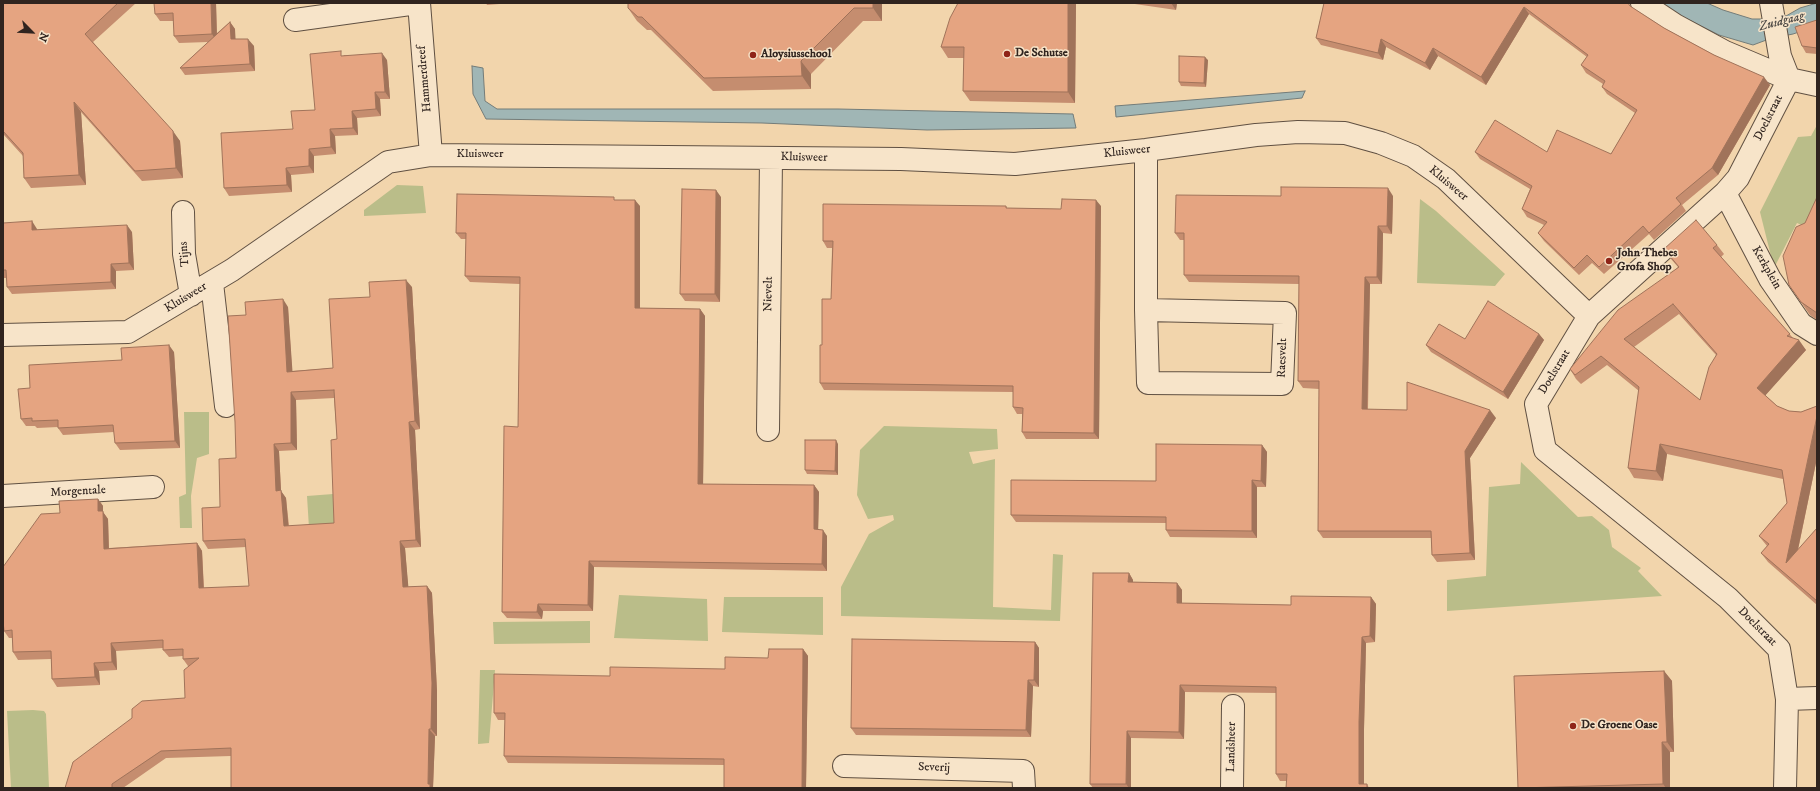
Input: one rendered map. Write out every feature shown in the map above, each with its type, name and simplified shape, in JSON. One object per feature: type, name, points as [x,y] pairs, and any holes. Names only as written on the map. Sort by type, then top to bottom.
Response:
[{"type":"street","name":"Hammerdreef","points":[[295,20],[418,3],[431,155]]},
{"type":"street","points":[[1642,3],[1675,25],[1725,52],[1789,79],[1817,85]]},
{"type":"street","points":[[1772,9],[1780,56],[1789,79]]},
{"type":"street","name":"Doelstraat","points":[[1785,788],[1787,699],[1779,649],[1728,598],[1546,450],[1536,404],[1589,316],[1725,193],[1738,178],[1789,79]]},
{"type":"street","name":"Kluisweer","points":[[3,335],[128,332],[212,283],[388,162],[431,155],[901,159],[1015,164],[1146,150],[1256,135],[1298,132],[1345,133],[1413,156],[1446,179],[1589,316]]},
{"type":"street","name":"Raesvelt","points":[[1146,150],[1146,310],[1148,383],[1282,384],[1285,313],[1146,310]]},
{"type":"street","name":"Nievelt","points":[[768,430],[771,158]]},
{"type":"street","name":"Kerkplein","points":[[1725,193],[1770,279],[1801,324],[1817,334]]},
{"type":"street","name":"Tijns","points":[[183,212],[184,254],[190,295]]},
{"type":"street","points":[[212,283],[226,406]]},
{"type":"street","name":"Morgentale","points":[[3,496],[153,488]]},
{"type":"street","points":[[1787,699],[1817,698]]},
{"type":"street","name":"Landsheer","points":[[1232,788],[1233,706]]},
{"type":"street","name":"Severij","points":[[844,766],[1024,779]]},
{"type":"green space","points":[[1817,125],[1817,208],[1808,228],[1797,223],[1774,268],[1760,212],[1798,137],[1811,136]]},
{"type":"green space","points":[[397,185],[423,186],[426,213],[364,216],[364,210]]},
{"type":"green space","points":[[1420,199],[1436,211],[1505,274],[1495,286],[1417,283]]},
{"type":"green space","points":[[184,412],[209,412],[209,454],[197,458],[191,496],[192,528],[180,528],[179,497],[186,494]]},
{"type":"green space","points":[[884,426],[997,429],[998,449],[969,452],[973,464],[995,459],[993,607],[1051,610],[1053,554],[1063,555],[1060,621],[841,616],[841,587],[869,534],[894,520],[893,515],[868,519],[857,495],[860,450]]},
{"type":"green space","points":[[1521,462],[1578,517],[1592,516],[1609,530],[1612,547],[1641,568],[1638,571],[1662,596],[1447,611],[1447,580],[1486,576],[1489,487],[1520,484]]},
{"type":"green space","points":[[333,494],[336,543],[310,544],[307,496]]},
{"type":"green space","points":[[619,595],[707,599],[708,641],[614,638]]},
{"type":"green space","points":[[724,597],[823,597],[823,635],[722,632]]},
{"type":"green space","points":[[590,621],[590,643],[494,644],[493,622]]},
{"type":"green space","points":[[480,670],[495,670],[489,743],[478,744]]},
{"type":"green space","points":[[7,711],[44,711],[46,714],[49,788],[11,788]]},
{"type":"water","name":"Zuidgaag","points":[[1661,3],[1707,3],[1723,10],[1752,19],[1766,19],[1786,16],[1800,8],[1817,3],[1817,26],[1753,45],[1719,35],[1683,17]]},
{"type":"water","points":[[472,66],[483,68],[485,101],[497,109],[838,109],[1073,114],[1076,128],[927,130],[762,123],[486,119],[473,94]]},
{"type":"water","points":[[1305,91],[1302,98],[1116,117],[1115,106]]},
{"type":"building","points":[[3,3],[118,3],[85,34],[173,131],[176,168],[135,171],[74,102],[79,175],[24,178],[23,153],[3,131]]},
{"type":"building","points":[[154,3],[211,3],[212,34],[174,36],[173,13],[155,14]]},
{"type":"building","name":"Aloysiusschool","points":[[628,3],[873,3],[873,8],[854,8],[801,61],[802,76],[704,78],[642,17],[638,17],[628,8]]},
{"type":"building","points":[[958,3],[1068,3],[1068,92],[963,91],[964,47],[941,47],[950,18]]},
{"type":"building","points":[[1324,3],[1628,3],[1630,6],[1664,28],[1714,55],[1764,77],[1712,168],[1676,198],[1681,204],[1649,233],[1643,226],[1599,267],[1587,255],[1574,268],[1538,233],[1547,222],[1522,209],[1532,186],[1475,152],[1495,120],[1547,152],[1557,130],[1611,154],[1637,110],[1602,87],[1605,81],[1581,65],[1588,55],[1524,7],[1481,77],[1433,48],[1425,63],[1381,39],[1378,53],[1316,38]]},
{"type":"building","points":[[1817,20],[1817,48],[1802,46],[1795,27]]},
{"type":"building","points":[[230,22],[231,39],[248,39],[250,64],[180,68]]},
{"type":"building","points":[[341,51],[341,56],[382,53],[385,92],[375,92],[376,109],[352,111],[353,128],[330,129],[331,147],[309,149],[309,166],[286,168],[287,185],[224,188],[221,133],[293,129],[291,111],[315,110],[310,54]]},
{"type":"building","points":[[1179,56],[1205,57],[1204,83],[1179,82]]},
{"type":"building","points":[[1281,187],[1388,188],[1387,226],[1378,226],[1377,277],[1365,277],[1362,409],[1407,410],[1407,382],[1490,410],[1465,451],[1470,553],[1432,555],[1431,531],[1318,531],[1319,381],[1298,381],[1299,276],[1184,275],[1184,233],[1175,233],[1176,195],[1281,196]]},
{"type":"building","points":[[682,189],[716,190],[715,294],[680,294]]},
{"type":"building","points":[[457,194],[614,197],[614,200],[635,200],[635,308],[700,309],[698,484],[814,485],[814,529],[823,530],[822,564],[589,561],[588,605],[538,604],[537,612],[502,612],[504,426],[518,427],[520,277],[465,276],[466,233],[456,233]]},
{"type":"building","points":[[1817,197],[1817,313],[1801,302],[1789,285],[1783,256],[1796,227],[1805,223]]},
{"type":"building","points":[[1062,199],[1096,200],[1094,433],[1022,432],[1023,408],[1013,407],[1013,386],[820,383],[822,299],[831,299],[833,241],[823,241],[823,204],[1006,206],[1006,208],[1061,209]]},
{"type":"building","points":[[1696,220],[1717,245],[1713,248],[1790,334],[1787,336],[1799,340],[1757,388],[1777,406],[1789,411],[1801,412],[1817,406],[1817,416],[1786,563],[1817,528],[1817,601],[1761,553],[1769,544],[1759,536],[1787,503],[1782,470],[1660,444],[1656,471],[1628,468],[1639,387],[1601,356],[1575,375],[1570,369],[1618,310],[1679,267],[1664,249]],"holes":[[[1673,304],[1717,354],[1709,367],[1700,400],[1624,339]]]},
{"type":"building","points":[[32,221],[32,230],[127,225],[129,263],[111,264],[111,282],[7,287],[6,270],[3,270],[3,223]]},
{"type":"building","points":[[406,280],[415,421],[409,422],[416,540],[400,541],[403,587],[427,586],[432,683],[431,729],[429,729],[428,784],[430,784],[430,788],[231,788],[231,748],[161,751],[112,784],[112,788],[65,788],[73,762],[132,718],[132,709],[142,701],[185,698],[184,670],[199,658],[183,659],[183,649],[163,650],[163,640],[111,643],[112,662],[94,663],[95,677],[52,679],[51,651],[13,652],[12,630],[4,631],[3,567],[41,514],[60,513],[59,501],[98,499],[98,511],[103,511],[104,549],[197,543],[199,588],[249,586],[245,539],[203,541],[202,508],[220,507],[219,459],[236,458],[228,316],[246,315],[245,302],[283,299],[287,372],[333,368],[329,299],[370,297],[369,282]],"holes":[[[334,390],[337,439],[331,440],[334,523],[284,526],[281,490],[276,491],[274,444],[291,443],[291,392]]]},
{"type":"building","points":[[1488,301],[1539,334],[1503,392],[1426,345],[1439,324],[1465,339]]},
{"type":"building","points":[[169,345],[175,441],[115,443],[113,425],[58,428],[58,420],[32,421],[32,418],[21,419],[18,389],[30,388],[29,365],[122,360],[121,348]]},
{"type":"building","points":[[805,440],[836,440],[835,471],[805,470]]},
{"type":"building","points":[[1156,444],[1262,445],[1261,481],[1252,480],[1252,531],[1166,530],[1166,517],[1011,515],[1011,480],[1156,481]]},
{"type":"building","points":[[1093,573],[1129,573],[1128,582],[1177,583],[1177,603],[1291,605],[1291,596],[1371,597],[1370,636],[1362,637],[1359,722],[1359,784],[1367,784],[1367,788],[1286,788],[1287,774],[1276,774],[1276,687],[1180,685],[1179,732],[1127,731],[1126,784],[1090,784]]},
{"type":"building","points":[[852,639],[1035,642],[1034,680],[1028,680],[1026,730],[851,728]]},
{"type":"building","points":[[769,649],[803,649],[802,788],[724,788],[724,759],[504,756],[505,713],[494,713],[494,674],[610,676],[610,667],[725,669],[725,657],[768,658]]},
{"type":"building","points":[[1664,671],[1667,742],[1662,742],[1663,784],[1518,788],[1514,676]]},
{"type":"place","name":"De Schutse","points":[[1007,54]]},
{"type":"place","name":"Aloysiusschool","points":[[753,55]]},
{"type":"place","name":"John Thebes Grofa Shop","points":[[1609,261]]},
{"type":"place","name":"De Groene Oase","points":[[1573,726]]}]
